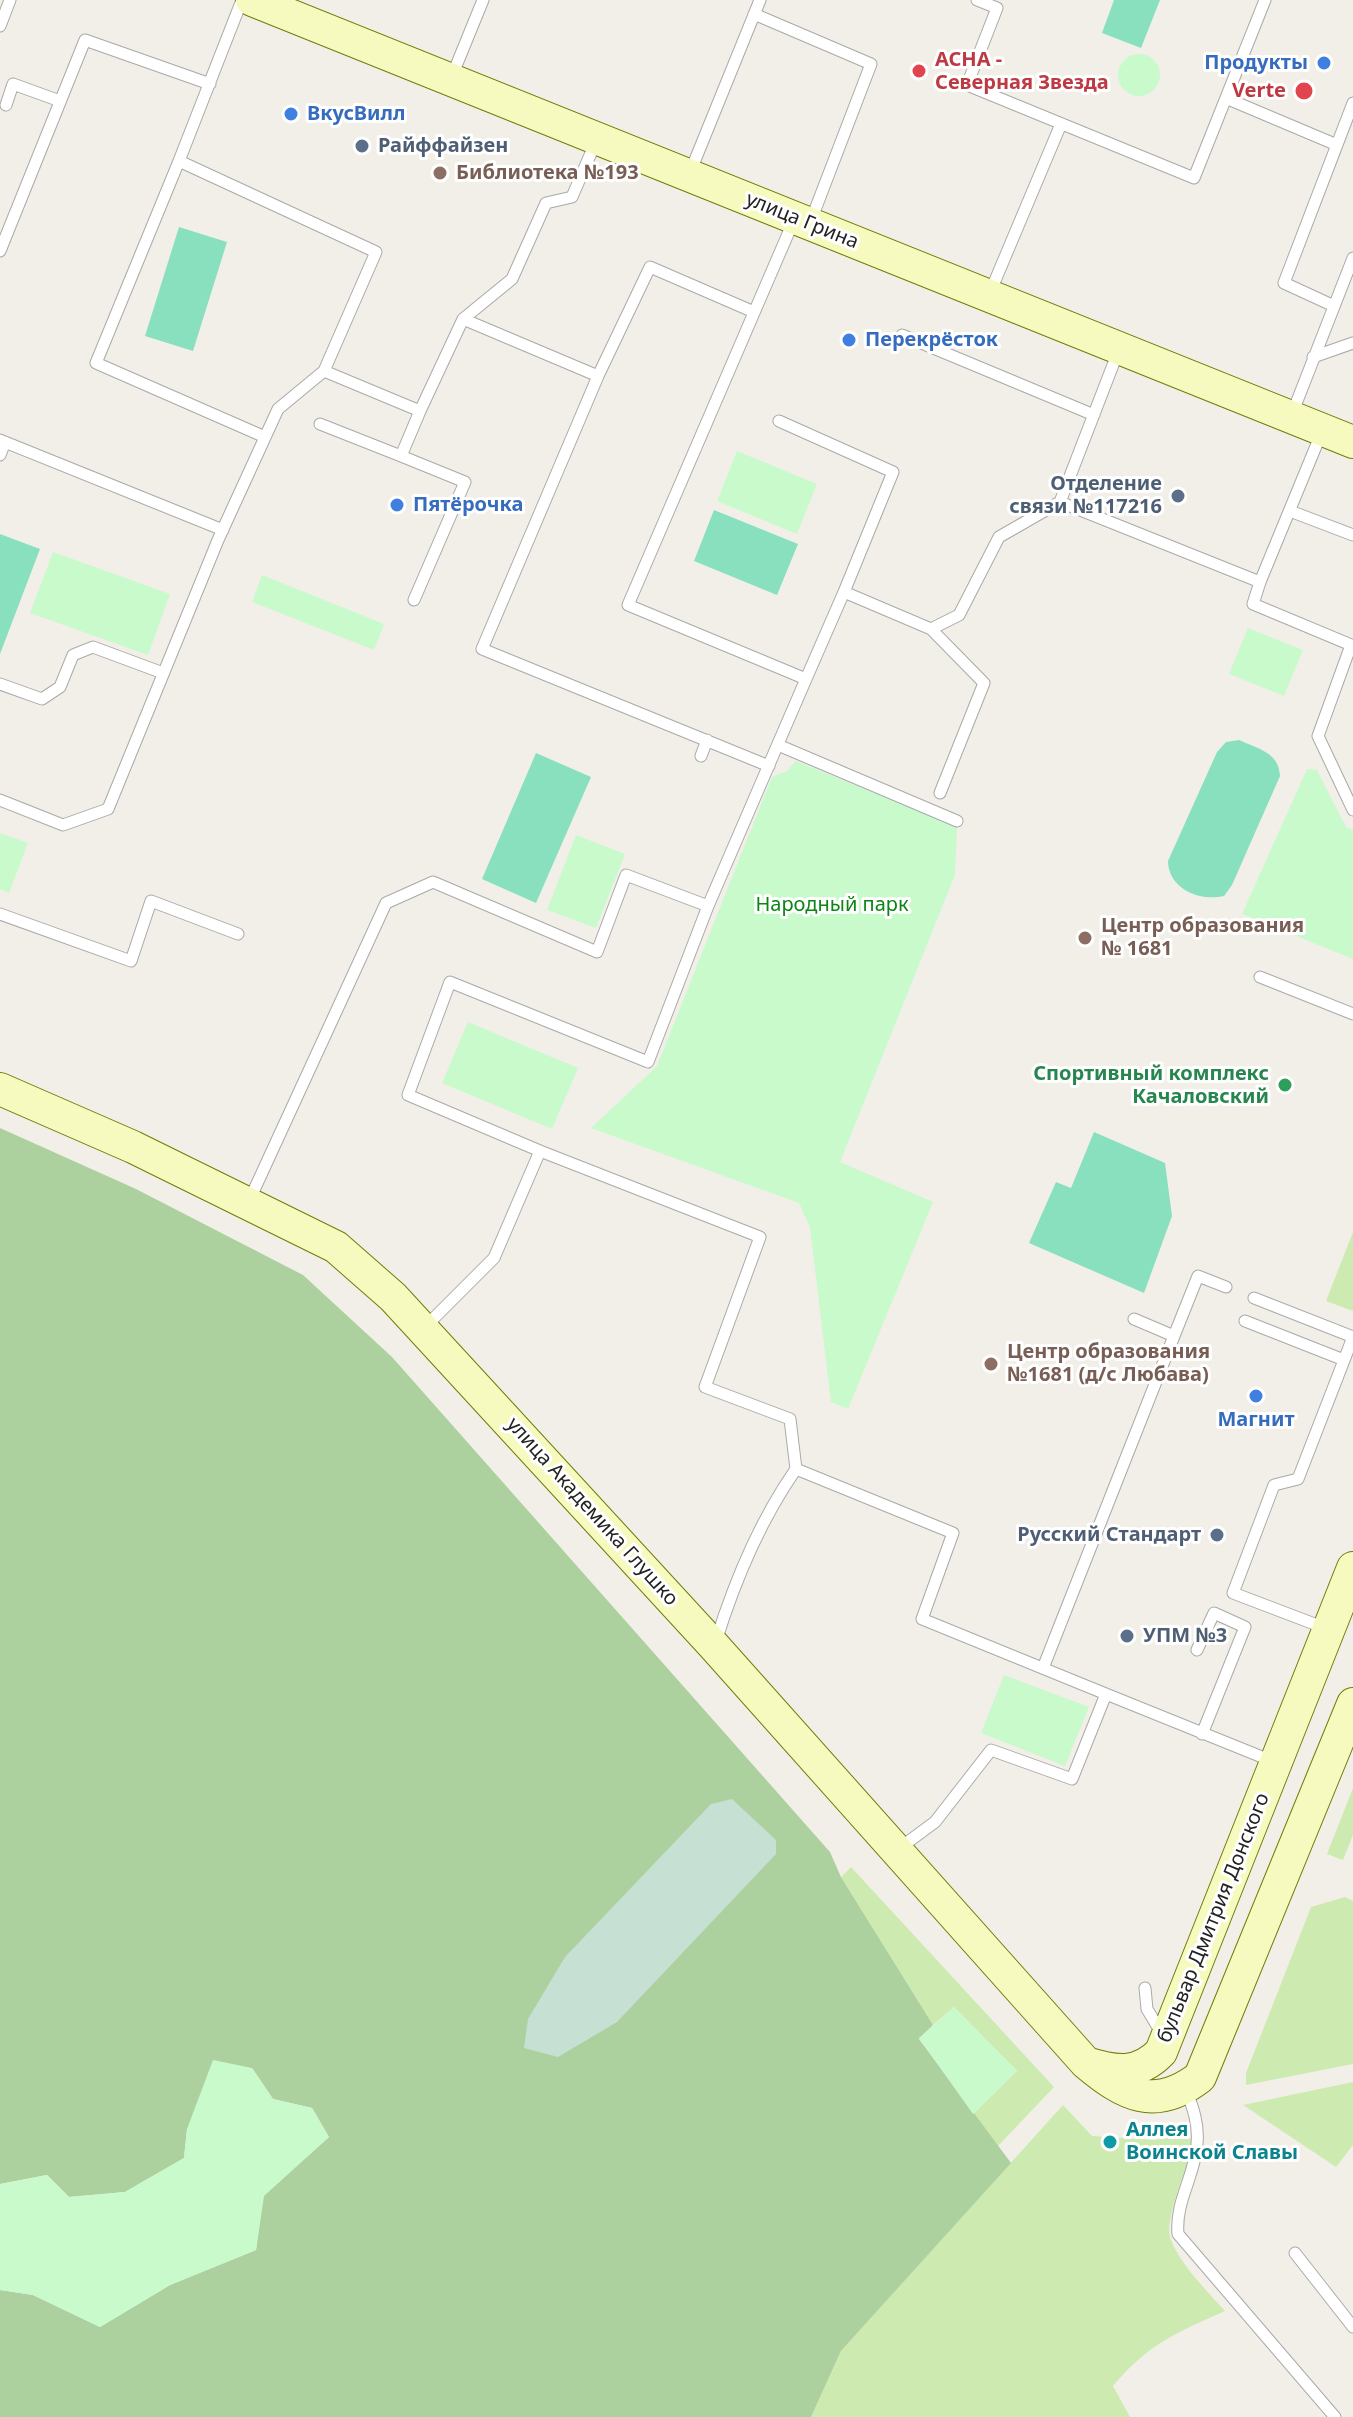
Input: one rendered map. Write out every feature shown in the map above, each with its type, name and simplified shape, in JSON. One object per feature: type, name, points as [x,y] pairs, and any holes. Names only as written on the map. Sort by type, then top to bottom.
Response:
[{"type":"street","name":"улица Грина","points":[[269,3],[451,80],[1353,442]]},
{"type":"street","name":"улица Академика Глушко","points":[[0,1089],[248,1202],[336,1247],[425,1327],[1086,2063]]},
{"type":"street","name":"бульвар Дмитрия Донского","points":[[1086,2063],[1113,2071],[1147,2066],[1173,2025],[1353,1568]]},
{"type":"street","points":[[1086,2063],[1115,2088],[1131,2095],[1157,2097],[1186,2088],[1200,2077],[1353,1704]]},
{"type":"street","points":[[1173,2025],[1186,2088]]},
{"type":"lane","points":[[0,26],[10,0]]},
{"type":"lane","points":[[242,0],[96,363],[265,437]]},
{"type":"lane","points":[[451,80],[483,0]]},
{"type":"lane","points":[[689,175],[760,0]]},
{"type":"lane","points":[[977,0],[997,8],[967,85],[1194,178],[1265,0]]},
{"type":"lane","points":[[754,14],[871,64],[802,221],[754,312],[628,605],[806,679]]},
{"type":"lane","points":[[0,251],[85,40],[210,84]]},
{"type":"lane","points":[[6,105],[13,84],[60,101]]},
{"type":"lane","points":[[1228,99],[1337,145]]},
{"type":"lane","points":[[1334,306],[1284,283],[1353,103]]},
{"type":"lane","points":[[988,295],[1061,124]]},
{"type":"lane","points":[[401,456],[463,319],[512,279],[546,203],[572,197],[597,139]]},
{"type":"lane","points":[[0,800],[63,825],[108,809],[223,530],[278,409],[324,371],[376,252],[179,161]]},
{"type":"lane","points":[[1291,416],[1353,258]]},
{"type":"lane","points":[[754,312],[650,267],[598,376],[482,649],[769,766]]},
{"type":"lane","points":[[463,319],[598,376]]},
{"type":"lane","points":[[902,335],[1094,415]]},
{"type":"lane","points":[[1313,357],[1353,343]]},
{"type":"lane","points":[[931,629],[959,615],[999,537],[1060,502],[1120,348]]},
{"type":"lane","points":[[324,371],[420,411]]},
{"type":"lane","points":[[714,1646],[729,1598],[768,1509],[796,1469],[790,1419],[705,1387],[760,1237],[540,1151],[408,1095],[450,982],[648,1062],[708,906],[893,472],[779,421]]},
{"type":"lane","points":[[320,424],[465,482],[414,600]]},
{"type":"lane","points":[[1323,430],[1253,604],[1351,645],[1318,736],[1353,810]]},
{"type":"lane","points":[[0,455],[2,441],[223,530]]},
{"type":"lane","points":[[1060,502],[1260,582]]},
{"type":"lane","points":[[1290,511],[1353,535]]},
{"type":"lane","points":[[844,592],[931,629],[984,683],[940,793]]},
{"type":"lane","points":[[0,684],[42,699],[60,687],[73,655],[93,647],[163,673]]},
{"type":"lane","points":[[701,756],[707,740]]},
{"type":"lane","points":[[778,745],[957,821]]},
{"type":"lane","points":[[248,1202],[386,903],[433,882],[597,952],[626,875],[708,906]]},
{"type":"lane","points":[[0,914],[131,961],[151,901],[238,934]]},
{"type":"lane","points":[[1260,977],[1353,1014]]},
{"type":"lane","points":[[425,1327],[494,1258],[540,1151]]},
{"type":"lane","points":[[1043,1668],[1198,1276],[1226,1287]]},
{"type":"lane","points":[[1254,1298],[1353,1337],[1298,1479],[1274,1485],[1233,1593],[1329,1630]]},
{"type":"lane","points":[[1134,1319],[1174,1336]]},
{"type":"lane","points":[[1245,1321],[1344,1360]]},
{"type":"lane","points":[[796,1469],[953,1533],[922,1619],[1276,1763]]},
{"type":"lane","points":[[1197,1650],[1214,1613],[1245,1627],[1202,1734]]},
{"type":"lane","points":[[897,1850],[935,1822],[991,1750],[1072,1779],[1106,1694]]},
{"type":"lane","points":[[1145,1988],[1147,2009],[1173,2025]]},
{"type":"lane","points":[[1186,2088],[1197,2118],[1197,2146],[1176,2215],[1178,2234],[1335,2417]]},
{"type":"lane","points":[[1295,2253],[1353,2327]]},
{"type":"green space","points":[[1114,0],[1160,0],[1141,48],[1102,33]]},
{"type":"green space","points":[[1139,54],[1154,60],[1160,75],[1154,90],[1139,96],[1124,90],[1118,75],[1124,60]]},
{"type":"green space","points":[[179,227],[227,242],[193,351],[145,336]]},
{"type":"green space","points":[[737,451],[817,484],[797,534],[717,501]]},
{"type":"green space","points":[[714,510],[798,544],[777,595],[694,561]]},
{"type":"green space","points":[[0,534],[40,549],[0,654]]},
{"type":"green space","points":[[53,552],[170,594],[148,655],[30,613]]},
{"type":"green space","points":[[262,575],[384,624],[374,650],[252,602]]},
{"type":"green space","points":[[1248,628],[1303,650],[1284,696],[1229,674]]},
{"type":"green space","points":[[1239,740],[1272,756],[1280,776],[1232,885],[1224,896],[1195,895],[1173,879],[1168,861],[1217,752],[1226,742]]},
{"type":"green space","points":[[536,753],[591,777],[536,903],[482,879]]},
{"type":"green space","name":"Народный парк","points":[[796,761],[957,827],[955,875],[840,1162],[933,1202],[848,1409],[831,1402],[810,1228],[799,1203],[591,1128],[657,1066],[772,777],[787,771]]},
{"type":"green space","points":[[1307,769],[1317,770],[1346,827],[1353,830],[1353,959],[1242,914]]},
{"type":"green space","points":[[0,833],[28,843],[9,893],[0,889]]},
{"type":"green space","points":[[576,835],[625,854],[596,928],[547,910]]},
{"type":"green space","points":[[468,1022],[578,1068],[552,1129],[442,1083]]},
{"type":"green space","points":[[0,1128],[136,1189],[303,1275],[392,1357],[830,1852],[841,1877],[933,2025],[919,2039],[1011,2163],[841,2351],[811,2417],[0,2417],[0,2290],[33,2295],[100,2327],[170,2285],[256,2250],[263,2196],[329,2137],[312,2108],[273,2099],[252,2068],[187,2129],[184,2158],[125,2192],[69,2197],[47,2175],[0,2184]]},
{"type":"green space","points":[[1094,1132],[1165,1163],[1172,1216],[1144,1293],[1029,1243],[1056,1182],[1071,1188]]},
{"type":"green space","points":[[1353,1232],[1353,1311],[1326,1301]]},
{"type":"green space","points":[[1004,1675],[1089,1707],[1065,1766],[981,1733]]},
{"type":"green space","points":[[1353,1788],[1353,1835],[1343,1860],[1327,1854]]},
{"type":"green space","points":[[732,1799],[776,1840],[776,1854],[617,2022],[558,2057],[524,2048],[528,2019],[565,1957],[711,1804]]},
{"type":"green space","points":[[851,1867],[1054,2087],[998,2146],[973,2114],[1017,2071],[954,2007],[933,2025],[841,1877]]},
{"type":"green space","points":[[1345,1897],[1353,1901],[1353,2064],[1246,2085],[1246,2073],[1311,1907]]},
{"type":"green space","points":[[954,2007],[1017,2071],[973,2114],[919,2038]]},
{"type":"green space","points":[[213,2060],[252,2068],[273,2099],[312,2108],[329,2137],[264,2196],[256,2250],[170,2285],[100,2327],[33,2295],[0,2290],[0,2184],[47,2175],[69,2197],[125,2192],[184,2158],[187,2129]]},
{"type":"green space","points":[[1353,2082],[1353,2145],[1336,2167],[1243,2105]]},
{"type":"green space","points":[[1063,2105],[1092,2136],[1155,2140],[1180,2132],[1189,2135],[1193,2147],[1173,2205],[1170,2237],[1186,2266],[1225,2311],[1164,2341],[1138,2360],[1113,2386],[1130,2417],[811,2417],[841,2351]]},
{"type":"place","name":"Продукты","points":[[1324,63]]},
{"type":"place","name":"АСНА - Северная Звезда","points":[[919,71]]},
{"type":"place","name":"Verte","points":[[1304,91]]},
{"type":"place","name":"ВкусВилл","points":[[291,114]]},
{"type":"place","name":"Райффайзен","points":[[362,146]]},
{"type":"place","name":"Библиотека №193","points":[[440,173]]},
{"type":"place","name":"Перекрёсток","points":[[849,340]]},
{"type":"place","name":"Отделение связи №117216","points":[[1178,496]]},
{"type":"place","name":"Пятёрочка","points":[[397,505]]},
{"type":"place","name":"Центр образования № 1681","points":[[1085,938]]},
{"type":"place","name":"Спортивный комплекс Качаловский","points":[[1285,1085]]},
{"type":"place","name":"Центр образования №1681 (д/с Любава)","points":[[991,1364]]},
{"type":"place","name":"Магнит","points":[[1256,1396]]},
{"type":"place","name":"Русский Стандарт","points":[[1217,1535]]},
{"type":"place","name":"УПМ №3","points":[[1127,1636]]},
{"type":"place","name":"Аллея Воинской Славы","points":[[1110,2142]]}]
